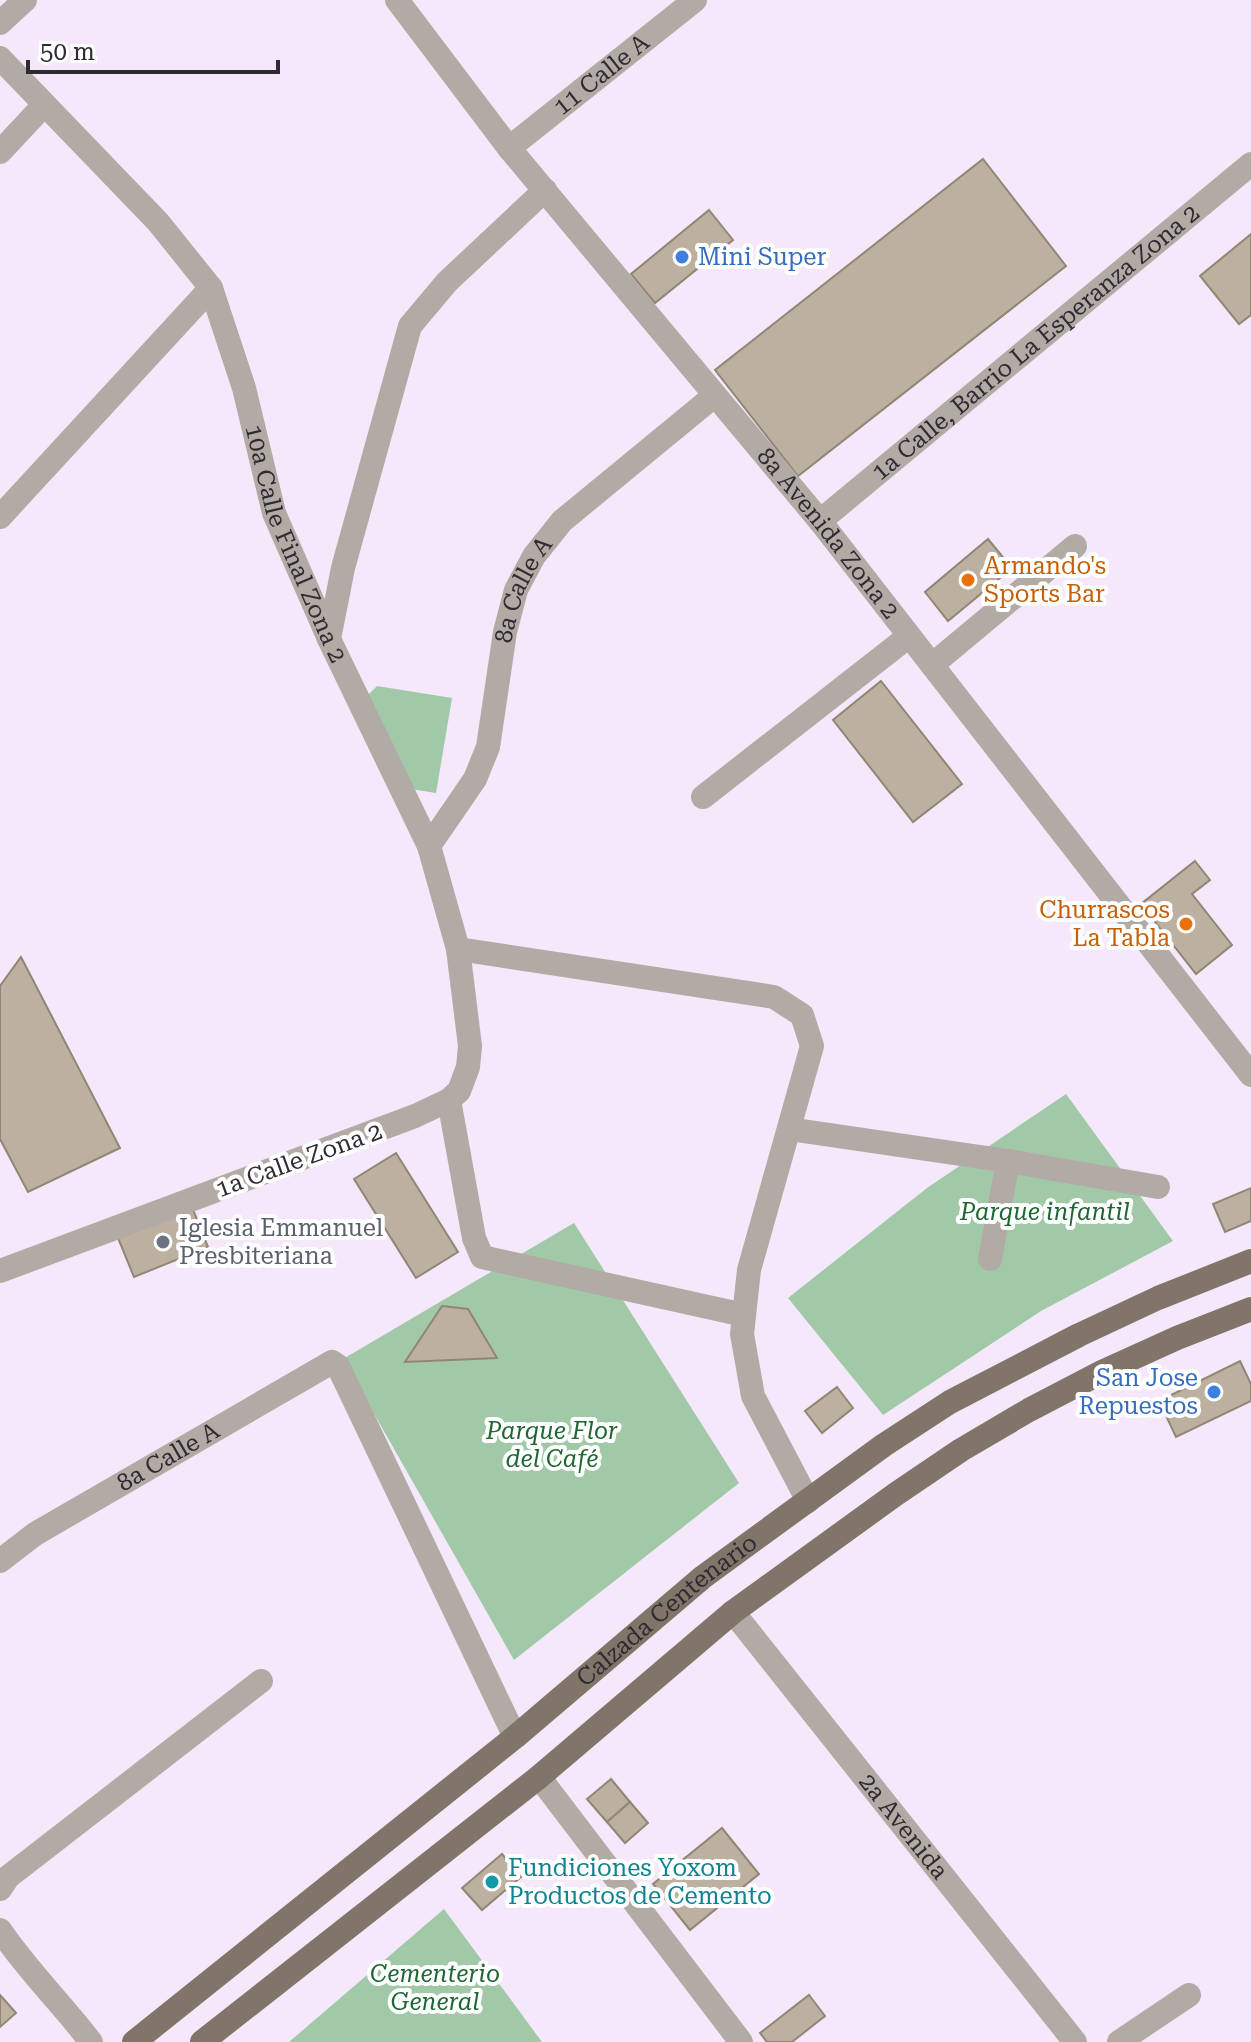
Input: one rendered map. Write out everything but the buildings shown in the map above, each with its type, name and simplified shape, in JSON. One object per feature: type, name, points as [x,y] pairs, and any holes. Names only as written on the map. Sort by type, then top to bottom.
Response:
[{"type":"main road","name":"Calzada Centenario","points":[[134,2042],[515,1737],[703,1577],[884,1445],[950,1402],[1051,1349],[1158,1298],[1251,1261]]},
{"type":"main road","name":"Calzada Centenario","points":[[202,2042],[539,1777],[733,1612],[896,1494],[961,1450],[1029,1410],[1102,1372],[1251,1309]]},
{"type":"street","points":[[0,23],[25,0]]},
{"type":"street","name":"8a Avenida Zona 2","points":[[397,0],[509,148],[820,521],[1251,1075]]},
{"type":"street","name":"11 Calle A","points":[[509,148],[695,0]]},
{"type":"street","name":"10a Calle Final Zona 2","points":[[0,58],[158,222],[211,288],[244,388],[274,513],[329,639],[429,846],[458,949],[470,1046],[468,1067],[454,1095]]},
{"type":"street","points":[[0,152],[44,105]]},
{"type":"street","name":"1a Calle, Barrio La Esperanza Zona 2","points":[[820,521],[1251,164]]},
{"type":"street","points":[[329,639],[343,568],[410,326],[447,282],[545,190]]},
{"type":"street","points":[[0,517],[211,288]]},
{"type":"street","name":"8a Calle A","points":[[429,846],[475,779],[488,747],[505,632],[516,590],[534,556],[562,521],[714,396]]},
{"type":"street","points":[[932,665],[1075,546]]},
{"type":"street","points":[[703,797],[909,636]]},
{"type":"street","points":[[458,949],[774,997],[802,1015],[812,1046],[749,1270],[742,1334],[753,1396],[808,1501]]},
{"type":"street","points":[[454,1095],[474,1238],[482,1257],[744,1315]]},
{"type":"street","name":"1a Calle Zona 2","points":[[0,1271],[415,1116],[454,1095]]},
{"type":"street","points":[[789,1129],[1158,1187]]},
{"type":"street","points":[[990,1259],[1008,1161]]},
{"type":"street","name":"8a Calle A","points":[[0,1561],[35,1534],[332,1362],[338,1366],[515,1737]]},
{"type":"street","name":"2a Avenida","points":[[733,1612],[1075,2042]]},
{"type":"street","points":[[0,1889],[8,1877],[261,1681]]},
{"type":"street","points":[[539,1777],[741,2042]]},
{"type":"street","points":[[0,1930],[91,2042]]},
{"type":"street","points":[[1119,2042],[1189,1995]]},
{"type":"green space","points":[[377,686],[452,698],[436,793],[411,789],[365,698]]},
{"type":"green space","name":"Parque infantil","points":[[1066,1094],[1173,1241],[1041,1311],[883,1415],[788,1298],[927,1188]]},
{"type":"green space","name":"Parque Flor del Café","points":[[574,1223],[739,1483],[514,1660],[343,1359]]},
{"type":"green space","name":"Cementerio General","points":[[444,1909],[542,2042],[289,2042]]},
{"type":"place","name":"Mini Super","points":[[682,257]]},
{"type":"place","name":"Armando's Sports Bar","points":[[968,580]]},
{"type":"place","name":"Churrascos La Tabla","points":[[1186,924]]},
{"type":"place","name":"Iglesia Emmanuel Presbiteriana","points":[[163,1242]]},
{"type":"place","name":"San Jose Repuestos","points":[[1214,1392]]},
{"type":"place","name":"Fundiciones Yoxom Productos de Cemento","points":[[492,1882]]}]
